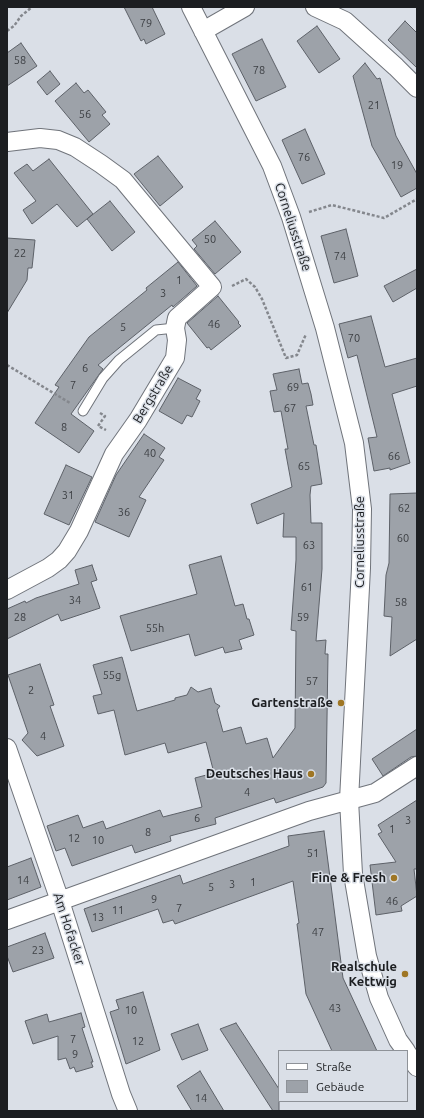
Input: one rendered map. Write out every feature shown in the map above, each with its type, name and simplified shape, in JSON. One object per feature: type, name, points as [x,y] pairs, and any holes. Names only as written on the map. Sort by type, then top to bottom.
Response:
[{"type":"street","name":"Corneliusstraße","points":[[191,7],[272,166],[291,217],[325,328],[354,443],[362,509],[360,583],[349,800],[354,874],[366,956],[379,998],[398,1040],[405,1050]]},
{"type":"street","points":[[203,30],[246,7]]},
{"type":"street","points":[[315,7],[345,22],[396,67],[417,88]]},
{"type":"street","points":[[7,142],[40,138],[58,140],[75,147],[123,180],[212,287],[177,318],[175,328]]},
{"type":"street","name":"Bergstraße","points":[[7,590],[48,568],[59,560],[67,551],[79,531],[114,454],[138,420],[175,358],[177,340],[175,328]]},
{"type":"street","name":"Am Hofacker","points":[[7,748],[60,901],[121,1094],[128,1111]]},
{"type":"street","points":[[7,920],[309,811],[375,793],[417,766]]},
{"type":"street","name":"Corneliusstraße","points":[[408,1055],[417,1067]]},
{"type":"lane","points":[[85,407],[118,360],[156,330],[175,328]]},
{"type":"path","points":[[7,31],[14,26],[21,16],[32,7]]},
{"type":"path","points":[[332,205],[384,218],[417,199]]},
{"type":"path","points":[[246,280],[254,287],[262,299],[286,358],[297,355],[306,332]]},
{"type":"path","points":[[7,365],[85,407],[105,416],[98,426],[124,440]]},
{"type":"building","points":[[124,7],[152,7],[165,34],[146,44],[144,39],[141,41]]},
{"type":"building","points":[[405,21],[417,33],[417,68],[388,40]]},
{"type":"building","points":[[317,26],[340,59],[319,73],[297,41]]},
{"type":"building","points":[[262,39],[286,87],[256,101],[232,54]]},
{"type":"building","points":[[21,43],[37,66],[7,86],[7,53]]},
{"type":"building","points":[[365,63],[377,79],[380,78],[396,136],[417,174],[417,188],[401,197],[372,146],[353,76]]},
{"type":"building","points":[[50,71],[60,84],[47,95],[37,82]]},
{"type":"building","points":[[76,83],[84,93],[88,90],[106,112],[102,115],[110,124],[89,142],[55,101]]},
{"type":"building","points":[[305,129],[325,174],[302,184],[282,140]]},
{"type":"building","points":[[158,156],[183,187],[160,206],[134,174]]},
{"type":"building","points":[[49,159],[93,214],[77,227],[57,204],[32,224],[23,210],[36,201],[14,173],[27,164],[33,171]]},
{"type":"building","points":[[110,201],[135,232],[112,251],[87,219]]},
{"type":"building","points":[[215,221],[241,252],[215,274],[194,249],[197,246],[192,240]]},
{"type":"building","points":[[346,229],[358,276],[334,283],[321,236]]},
{"type":"building","points":[[7,238],[35,240],[32,268],[28,268],[27,280],[7,313]]},
{"type":"building","points":[[178,262],[197,286],[173,307],[172,305],[98,365],[103,369],[71,414],[94,431],[79,453],[35,423],[59,387],[55,385],[89,337],[147,290],[146,288]]},
{"type":"building","points":[[417,269],[417,288],[393,302],[384,286]]},
{"type":"building","points":[[218,296],[241,326],[211,350],[209,347],[207,348],[187,323]]},
{"type":"building","points":[[371,316],[385,367],[417,358],[417,386],[392,394],[410,463],[390,470],[390,468],[374,471],[368,438],[377,437],[357,355],[348,358],[339,324]]},
{"type":"building","points":[[299,369],[302,384],[308,383],[311,394],[313,405],[306,406],[314,445],[316,445],[322,484],[311,486],[310,495],[311,523],[322,523],[322,569],[316,641],[326,640],[325,654],[328,654],[326,783],[323,787],[276,803],[274,798],[215,818],[216,824],[170,836],[171,841],[135,853],[132,845],[72,866],[65,848],[56,851],[47,826],[78,815],[83,828],[103,821],[106,829],[160,810],[163,817],[202,807],[195,778],[214,773],[206,742],[168,753],[165,743],[125,755],[114,710],[98,714],[93,696],[102,694],[93,665],[122,657],[137,711],[187,695],[191,687],[198,692],[211,688],[215,703],[220,706],[217,710],[223,732],[241,727],[246,744],[267,738],[273,758],[295,728],[296,631],[291,630],[296,560],[296,537],[283,537],[284,513],[257,524],[251,504],[292,487],[285,449],[288,449],[281,411],[274,412],[270,391],[277,390],[273,374]]},
{"type":"building","points":[[178,378],[201,390],[196,399],[200,401],[192,417],[187,415],[182,424],[159,411]]},
{"type":"building","points":[[144,434],[165,448],[159,457],[164,460],[139,497],[146,500],[129,537],[95,522],[116,475]]},
{"type":"building","points":[[66,465],[92,477],[69,525],[44,514]]},
{"type":"building","points":[[417,493],[417,639],[390,656],[392,617],[384,616],[386,575],[389,563],[390,494]]},
{"type":"building","points":[[221,556],[235,606],[243,604],[247,619],[249,619],[254,635],[239,640],[242,649],[225,653],[223,647],[195,656],[189,634],[131,651],[120,616],[197,594],[189,565]]},
{"type":"building","points":[[92,565],[97,580],[91,582],[100,608],[61,621],[58,614],[7,639],[7,609],[25,601],[26,603],[36,598],[79,584],[75,570]]},
{"type":"building","points":[[40,664],[54,705],[50,706],[64,746],[37,756],[22,740],[28,733],[8,675]]},
{"type":"building","points":[[417,729],[417,756],[411,757],[383,776],[372,759]]},
{"type":"building","points":[[417,800],[417,869],[414,869],[417,896],[401,906],[402,911],[376,915],[370,865],[396,862],[378,834],[382,832],[378,825]]},
{"type":"building","points":[[324,831],[343,978],[377,1050],[332,1050],[306,994],[293,881],[175,924],[173,920],[163,923],[158,909],[92,932],[84,909],[180,875],[183,884],[289,846],[288,836]]},
{"type":"building","points":[[31,858],[41,887],[7,900],[7,867]]},
{"type":"building","points":[[45,933],[54,958],[13,972],[7,956],[7,947]]},
{"type":"building","points":[[143,992],[160,1050],[126,1064],[110,1012],[119,1009],[116,1000]]},
{"type":"building","points":[[81,1013],[85,1027],[82,1028],[93,1062],[91,1062],[93,1067],[76,1072],[74,1067],[70,1069],[66,1058],[58,1060],[58,1036],[33,1044],[25,1021],[47,1014],[49,1022]]},
{"type":"building","points":[[236,1023],[278,1087],[279,1111],[273,1111],[220,1029]]},
{"type":"building","points":[[198,1024],[208,1050],[182,1060],[171,1034]]},
{"type":"building","points":[[200,1071],[224,1111],[192,1111],[177,1086]]},
{"type":"place","name":"Gartenstraße","points":[[341,703]]},
{"type":"place","name":"Deutsches Haus","points":[[311,774]]},
{"type":"place","name":"Fine & Fresh","points":[[394,878]]},
{"type":"place","name":"Realschule Kettwig","points":[[405,974]]}]
